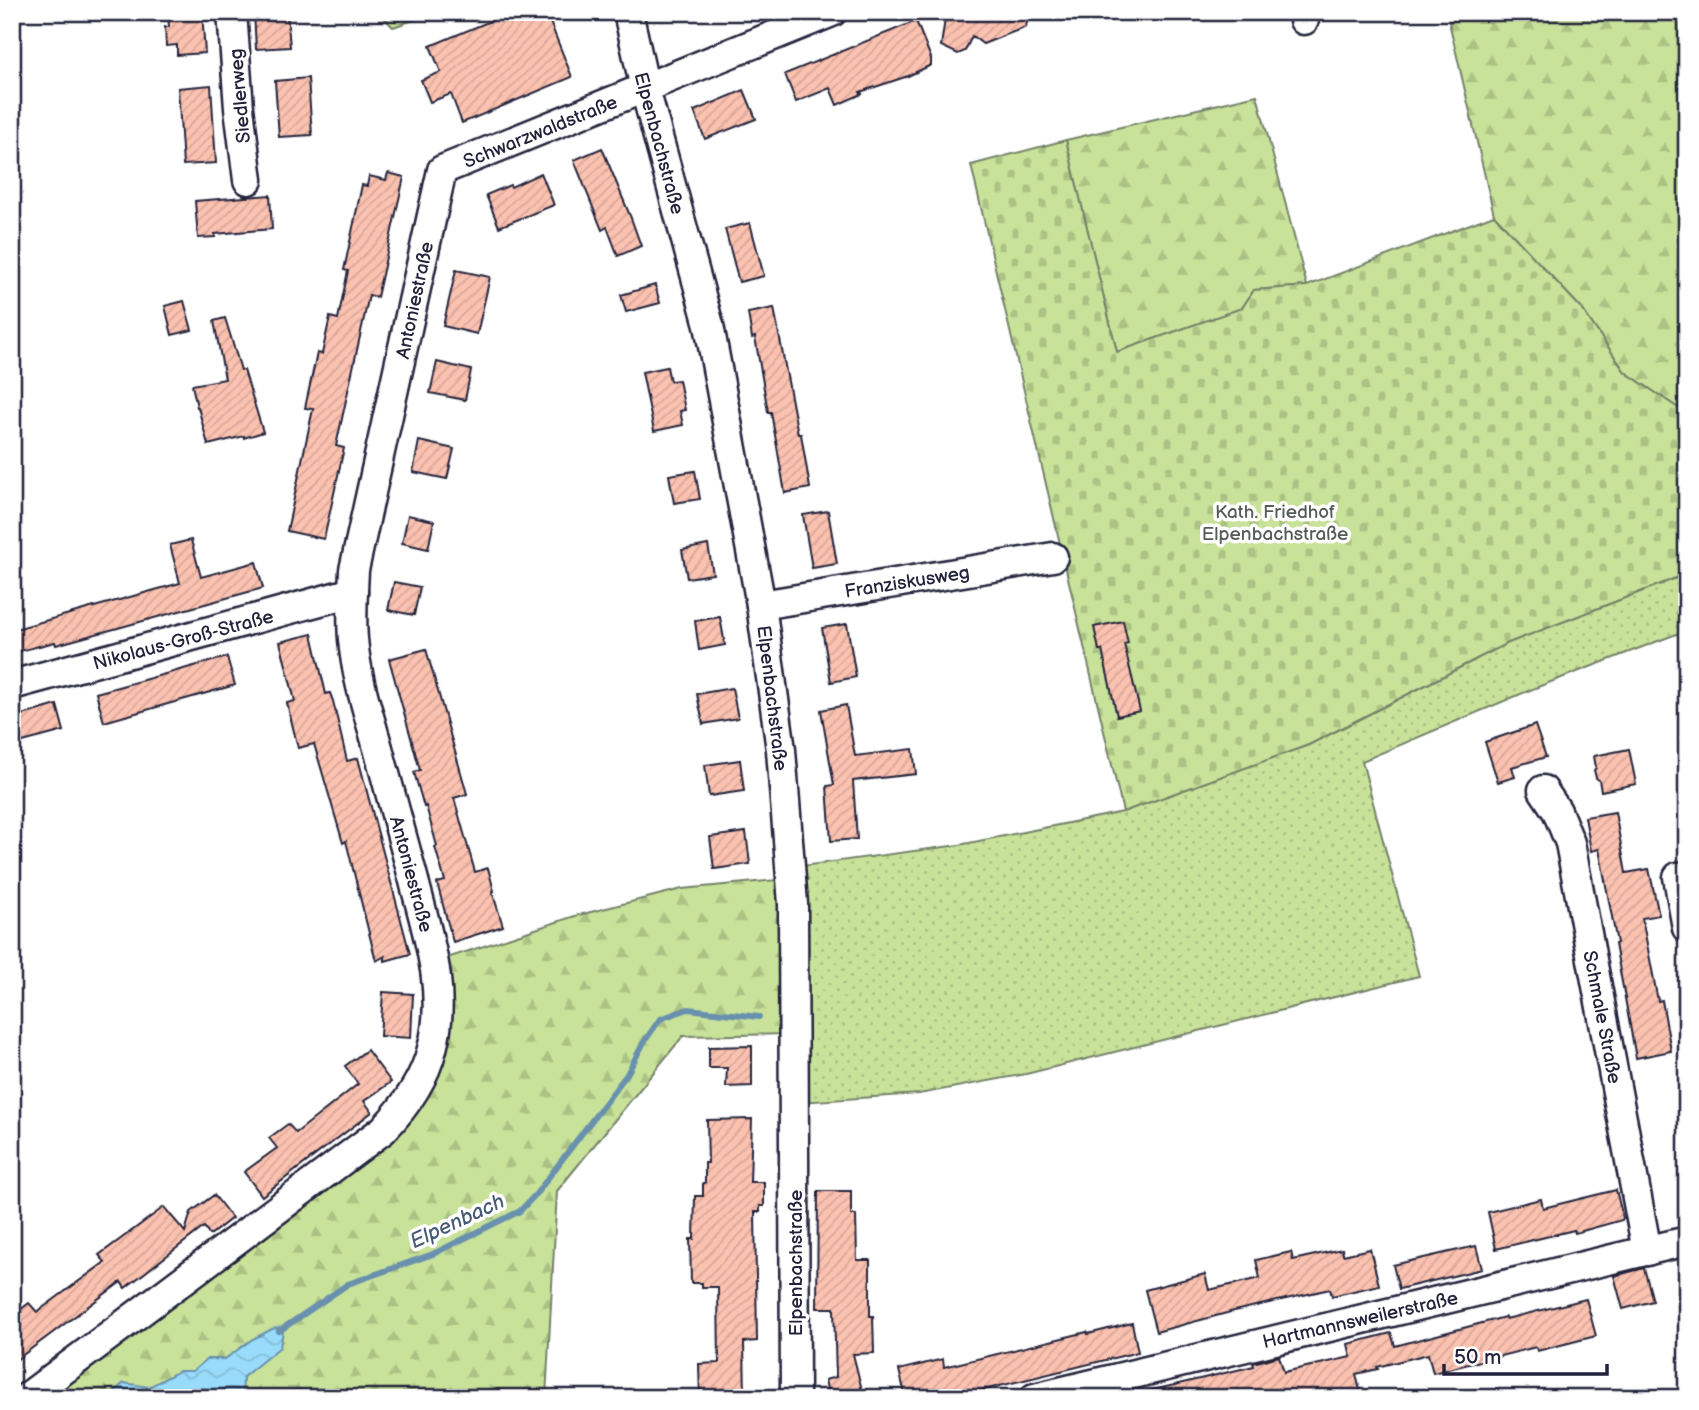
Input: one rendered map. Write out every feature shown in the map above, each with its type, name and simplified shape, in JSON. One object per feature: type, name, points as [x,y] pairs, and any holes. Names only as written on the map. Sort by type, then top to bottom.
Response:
[{"type":"street","name":"Siedlerweg","points":[[232,12],[239,108],[248,180]]},
{"type":"street","name":"Elpenbachstraße","points":[[628,12],[645,89],[709,325],[761,605],[781,750],[793,904],[795,1398]]},
{"type":"street","name":"Schwarzwaldstraße","points":[[442,170],[832,12]]},
{"type":"street","name":"Antoniestraße","points":[[26,1398],[383,1130],[409,1101],[432,1050],[438,991],[435,962],[363,695],[353,639],[353,592],[354,570],[442,170]]},
{"type":"street","name":"Franziskusweg","points":[[761,605],[1053,557]]},
{"type":"street","name":"Nikolaus-Groß-Straße","points":[[12,685],[353,592]]},
{"type":"street","name":"Schmale Straße","points":[[1543,790],[1558,811],[1570,843],[1647,1251]]},
{"type":"street","points":[[1687,876],[1678,877],[1687,928]]},
{"type":"street","name":"Hartmannsweilerstraße","points":[[1034,1398],[1687,1241]]},
{"type":"green space","points":[[378,12],[437,12],[393,27]]},
{"type":"green space","points":[[1475,12],[1687,12],[1687,414],[1625,372],[1582,309],[1494,215],[1449,22]]},
{"type":"green space","points":[[1257,95],[1307,286],[1254,290],[1242,308],[1117,352],[1066,140]]},
{"type":"green space","name":"Kath. Friedhof Elpenbachstraße","points":[[1066,140],[1117,352],[1242,308],[1254,290],[1307,286],[1494,215],[1582,309],[1625,372],[1687,414],[1687,574],[1506,644],[1309,745],[1123,812],[971,165]]},
{"type":"green space","points":[[1687,574],[1687,630],[1535,688],[1362,761],[1419,976],[1026,1074],[919,1094],[800,1102],[794,867],[959,845],[1123,812],[1309,745],[1506,644]]},
{"type":"green space","points":[[787,879],[790,1034],[683,1036],[557,1191],[546,1398],[39,1398],[414,1101],[441,960],[575,916],[682,889]]},
{"type":"water","points":[[284,1326],[280,1347],[243,1377],[242,1398],[99,1398],[109,1395],[124,1383],[149,1387],[179,1371],[193,1371],[207,1359],[225,1359],[251,1340]]},
{"type":"building","points":[[168,12],[202,12],[205,53],[177,55],[177,45],[166,46],[165,27],[169,27]]},
{"type":"building","points":[[254,12],[287,12],[290,47],[256,49]]},
{"type":"building","points":[[512,12],[546,12],[572,77],[462,123],[451,94],[430,102],[421,80],[441,72],[430,46]]},
{"type":"building","points":[[946,12],[954,15],[961,12],[1029,12],[1026,27],[983,44],[972,36],[965,51],[958,54],[941,46]]},
{"type":"building","points":[[916,21],[931,58],[931,65],[908,76],[860,92],[862,94],[837,105],[830,88],[796,102],[785,74]]},
{"type":"building","points":[[308,78],[312,135],[279,137],[275,81]]},
{"type":"building","points":[[211,85],[216,163],[183,165],[178,88]]},
{"type":"building","points":[[744,90],[756,119],[705,139],[694,111]]},
{"type":"building","points":[[602,148],[641,246],[618,256],[607,227],[602,230],[574,160]]},
{"type":"building","points":[[388,173],[404,177],[377,297],[369,295],[336,446],[344,448],[324,539],[287,531],[313,409],[305,408],[317,353],[322,354],[330,317],[338,319],[348,271],[344,270],[362,185],[367,186],[369,176],[386,180]]},
{"type":"building","points":[[541,173],[554,205],[499,227],[486,195]]},
{"type":"building","points":[[270,195],[272,229],[198,238],[195,201]]},
{"type":"building","points":[[750,223],[764,276],[739,282],[725,229]]},
{"type":"building","points":[[456,270],[490,277],[477,334],[443,326]]},
{"type":"building","points":[[655,285],[660,303],[626,312],[621,295]]},
{"type":"building","points":[[184,301],[192,330],[172,335],[165,306]]},
{"type":"building","points":[[774,308],[810,488],[785,493],[771,412],[768,412],[755,337],[752,338],[748,313]]},
{"type":"building","points":[[225,318],[263,432],[208,445],[192,385],[225,379],[214,321]]},
{"type":"building","points":[[437,362],[471,370],[465,400],[430,393]]},
{"type":"building","points":[[667,367],[670,381],[679,380],[685,410],[680,411],[683,425],[654,431],[642,372]]},
{"type":"building","points":[[419,441],[454,449],[447,479],[413,472]]},
{"type":"building","points":[[695,471],[700,499],[674,503],[669,475]]},
{"type":"building","points":[[828,511],[837,564],[812,568],[803,515]]},
{"type":"building","points":[[408,515],[434,521],[428,549],[402,543]]},
{"type":"building","points":[[191,540],[201,577],[256,562],[263,588],[56,645],[55,642],[12,653],[12,630],[180,583],[170,545]]},
{"type":"building","points":[[708,545],[713,574],[687,578],[682,550]]},
{"type":"building","points":[[394,582],[420,587],[414,615],[388,610]]},
{"type":"building","points":[[720,617],[725,645],[699,650],[695,621]]},
{"type":"building","points":[[1123,621],[1128,643],[1124,644],[1140,711],[1117,716],[1094,627]]},
{"type":"building","points":[[847,624],[856,677],[831,682],[822,628]]},
{"type":"building","points":[[312,634],[326,694],[330,693],[333,701],[347,761],[358,758],[410,954],[385,961],[385,956],[376,961],[346,841],[343,843],[314,744],[298,748],[287,703],[295,701],[280,642]]},
{"type":"building","points":[[426,649],[467,794],[454,798],[475,872],[488,868],[503,926],[453,942],[437,883],[445,881],[435,847],[437,846],[414,772],[420,770],[389,659]]},
{"type":"building","points":[[227,657],[235,685],[104,722],[96,693]]},
{"type":"building","points":[[732,688],[738,718],[703,724],[697,694]]},
{"type":"building","points":[[57,705],[64,731],[15,744],[12,718]]},
{"type":"building","points":[[846,705],[855,756],[913,749],[916,774],[853,781],[857,839],[831,841],[827,786],[834,785],[821,710]]},
{"type":"building","points":[[1535,725],[1546,757],[1512,767],[1515,777],[1498,782],[1485,742]]},
{"type":"building","points":[[1629,749],[1636,784],[1601,791],[1594,770],[1594,756]]},
{"type":"building","points":[[740,760],[744,791],[709,796],[705,765]]},
{"type":"building","points":[[1615,812],[1626,873],[1649,869],[1659,915],[1642,918],[1671,1051],[1636,1058],[1599,849],[1591,851],[1585,817]]},
{"type":"building","points":[[746,832],[750,864],[714,869],[710,837]]},
{"type":"building","points":[[383,992],[413,994],[411,1038],[380,1036]]},
{"type":"building","points":[[752,1046],[752,1086],[726,1087],[727,1068],[709,1068],[709,1047]]},
{"type":"building","points":[[367,1050],[391,1082],[364,1101],[372,1112],[262,1196],[244,1172],[277,1148],[269,1138],[288,1124],[296,1133],[358,1084],[345,1066]]},
{"type":"building","points":[[752,1119],[750,1182],[764,1182],[764,1206],[760,1206],[760,1212],[755,1212],[757,1341],[744,1342],[745,1398],[700,1398],[699,1364],[719,1363],[718,1287],[702,1287],[702,1283],[691,1283],[690,1239],[694,1239],[695,1196],[703,1196],[705,1163],[708,1163],[707,1120]]},
{"type":"building","points":[[1616,1190],[1622,1220],[1575,1233],[1574,1230],[1496,1249],[1488,1212],[1541,1199],[1543,1208]]},
{"type":"building","points":[[818,1191],[851,1191],[851,1215],[856,1215],[857,1260],[870,1260],[870,1316],[873,1316],[874,1353],[853,1354],[864,1398],[829,1398],[825,1380],[836,1377],[834,1308],[817,1308]]},
{"type":"building","points":[[214,1195],[232,1218],[210,1235],[204,1227],[125,1288],[121,1282],[12,1363],[12,1316],[29,1303],[37,1312],[105,1262],[99,1255],[164,1207],[185,1232],[191,1212]]},
{"type":"building","points":[[1476,1246],[1482,1269],[1399,1289],[1393,1265]]},
{"type":"building","points":[[1342,1249],[1343,1255],[1370,1249],[1379,1285],[1332,1296],[1330,1289],[1156,1332],[1145,1290],[1205,1274],[1209,1290],[1260,1278],[1256,1260],[1291,1252],[1293,1260]]},
{"type":"building","points":[[1644,1268],[1653,1301],[1623,1309],[1614,1276]]},
{"type":"building","points":[[1586,1299],[1596,1336],[1537,1351],[1536,1347],[1433,1373],[1428,1354],[1356,1374],[1361,1395],[1350,1398],[1150,1398],[1149,1391],[1254,1366],[1253,1363],[1279,1356],[1284,1372],[1351,1357],[1348,1344],[1391,1333],[1395,1346]]},
{"type":"building","points":[[1132,1323],[1138,1352],[951,1398],[906,1398],[899,1370],[943,1359],[944,1367]]},
{"type":"waterway","name":"Elpenbach","points":[[279,1331],[348,1284],[433,1254],[520,1211],[536,1194],[627,1074],[660,1019],[688,1009],[759,1017]]}]
